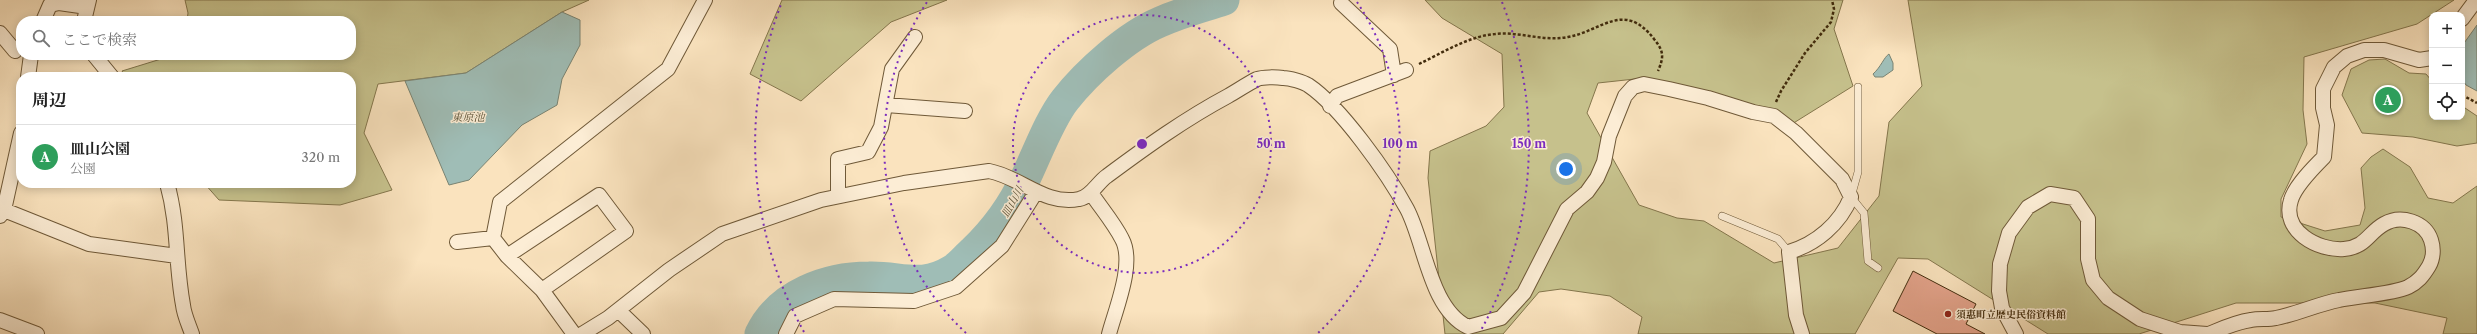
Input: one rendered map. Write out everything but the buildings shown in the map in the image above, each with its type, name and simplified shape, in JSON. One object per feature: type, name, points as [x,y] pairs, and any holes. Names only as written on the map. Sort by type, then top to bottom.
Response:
[{"type":"street","points":[[574,334],[542,290],[507,256],[494,238],[500,202],[668,69],[705,0]]},
{"type":"street","points":[[2465,15],[2476,0]]},
{"type":"street","points":[[46,16],[50,5],[59,2],[88,4],[85,16]]},
{"type":"street","points":[[1330,106],[1337,96],[1400,73],[1390,49],[1341,2]]},
{"type":"street","points":[[0,33],[16,49]]},
{"type":"street","points":[[838,196],[838,159],[868,152],[881,127],[892,69],[915,38]]},
{"type":"street","points":[[2016,334],[2002,308],[1998,291],[2000,264],[2009,233],[2028,207],[2050,194],[2074,198],[2088,219],[2088,258],[2093,280],[2108,298],[2140,319],[2180,332],[2208,334],[2240,322],[2275,318],[2337,300],[2407,288],[2422,278],[2433,255],[2431,240],[2424,226],[2414,222],[2398,220],[2384,224],[2366,242],[2357,246],[2328,249],[2312,243],[2299,233],[2291,217],[2291,200],[2310,170],[2324,157],[2327,125],[2323,108],[2323,89],[2334,67],[2347,56],[2364,50],[2384,50],[2419,60],[2429,58]]},
{"type":"street","points":[[0,51],[16,51]]},
{"type":"street","points":[[29,72],[30,60]]},
{"type":"street","points":[[98,60],[108,72]]},
{"type":"street","points":[[582,334],[618,310],[669,270],[722,234],[821,200],[838,196],[904,183],[990,171],[1014,180],[1036,192],[1057,200],[1080,199],[1091,193],[1102,179],[1144,148],[1196,113],[1258,79],[1284,78],[1308,85],[1330,106],[1362,142],[1407,209],[1438,292],[1457,322],[1468,327],[1501,318],[1524,293],[1567,209],[1587,192],[1597,178],[1604,162],[1609,136],[1625,96],[1633,87],[1644,84],[1708,98],[1753,112],[1774,116],[1796,132],[1842,180],[1851,197],[1845,212],[1828,231],[1802,248],[1789,252],[1796,315],[1802,334]]},
{"type":"street","points":[[886,105],[965,111]]},
{"type":"street","points":[[16,146],[7,168],[2,213],[89,244],[177,256]]},
{"type":"street","points":[[168,188],[178,236],[177,256],[183,306],[192,334]]},
{"type":"street","points":[[786,334],[795,316],[834,299],[914,301],[956,287],[1002,246],[1036,192]]},
{"type":"street","points":[[1091,193],[1123,239],[1127,255],[1124,279],[1109,334]]},
{"type":"street","points":[[507,256],[599,195],[626,231],[542,290]]},
{"type":"street","points":[[457,242],[494,238]]},
{"type":"street","points":[[618,310],[643,334]]},
{"type":"street","points":[[0,320],[37,334]]},
{"type":"lane","points":[[1858,87],[1858,172],[1851,197],[1864,213],[1868,261],[1878,268]]},
{"type":"lane","points":[[1722,216],[1778,239],[1789,252]]},
{"type":"path","points":[[1774,116],[1775,104],[1781,91],[1805,53],[1831,22],[1834,9],[1832,0]]},
{"type":"path","points":[[1400,73],[1473,40],[1494,34],[1533,38],[1567,38],[1600,23],[1625,20],[1645,26],[1662,49],[1663,56],[1652,86]]},
{"type":"path","points":[[2465,97],[2477,103]]},
{"type":"shaded area","points":[[185,0],[589,0],[562,12],[466,73],[378,84],[364,133],[392,190],[340,205],[219,200],[208,188],[356,188],[356,72],[122,71],[158,60],[356,60],[356,16],[188,16]]},
{"type":"shaded area","points":[[782,0],[947,0],[891,22],[801,101],[750,74]]},
{"type":"shaded area","points":[[1425,0],[1843,0],[1834,29],[1853,86],[1792,124],[1644,78],[1598,83],[1587,113],[1639,205],[1677,218],[1704,221],[1774,263],[1838,248],[1879,196],[1889,122],[1922,86],[1908,0],[2454,0],[2436,12],[2429,12],[2429,16],[2417,24],[2304,57],[2303,110],[2307,144],[2281,199],[2281,217],[2325,231],[2360,225],[2365,208],[2361,168],[2371,157],[2383,149],[2410,167],[2428,198],[2453,203],[2477,186],[2477,334],[2443,334],[2447,318],[2375,303],[2236,303],[2139,334],[2048,334],[1928,259],[1898,258],[1855,334],[1638,334],[1642,317],[1610,296],[1561,289],[1539,292],[1503,334],[1445,334],[1428,178],[1430,151],[1486,126],[1504,107],[1502,54],[1442,18]]},
{"type":"shaded area","points":[[2385,59],[2409,73],[2426,74],[2429,78],[2429,120],[2465,120],[2465,108],[2477,116],[2477,143],[2457,146],[2413,137],[2362,133],[2342,95],[2351,69],[2369,60]]},
{"type":"water","name":"東原池","points":[[562,12],[580,20],[580,45],[562,79],[557,105],[522,125],[469,180],[449,185],[405,81],[466,73]]},
{"type":"water","points":[[2477,25],[2477,91],[2465,84],[2465,42]]},
{"type":"water","points":[[1889,54],[1893,63],[1893,70],[1883,77],[1875,77],[1873,74]]},
{"type":"waterway","name":"皿山川","points":[[760,334],[768,320],[779,308],[792,298],[821,284],[837,280],[869,277],[911,280],[930,279],[941,276],[955,268],[989,235],[1003,217],[1021,187],[1059,108],[1084,78],[1121,45],[1147,28],[1175,16],[1224,0]]},
{"type":"place","name":"皿山公園","points":[[2388,100]]},
{"type":"place","name":"須惠町立歴史民俗資料館","points":[[1948,314]]}]
